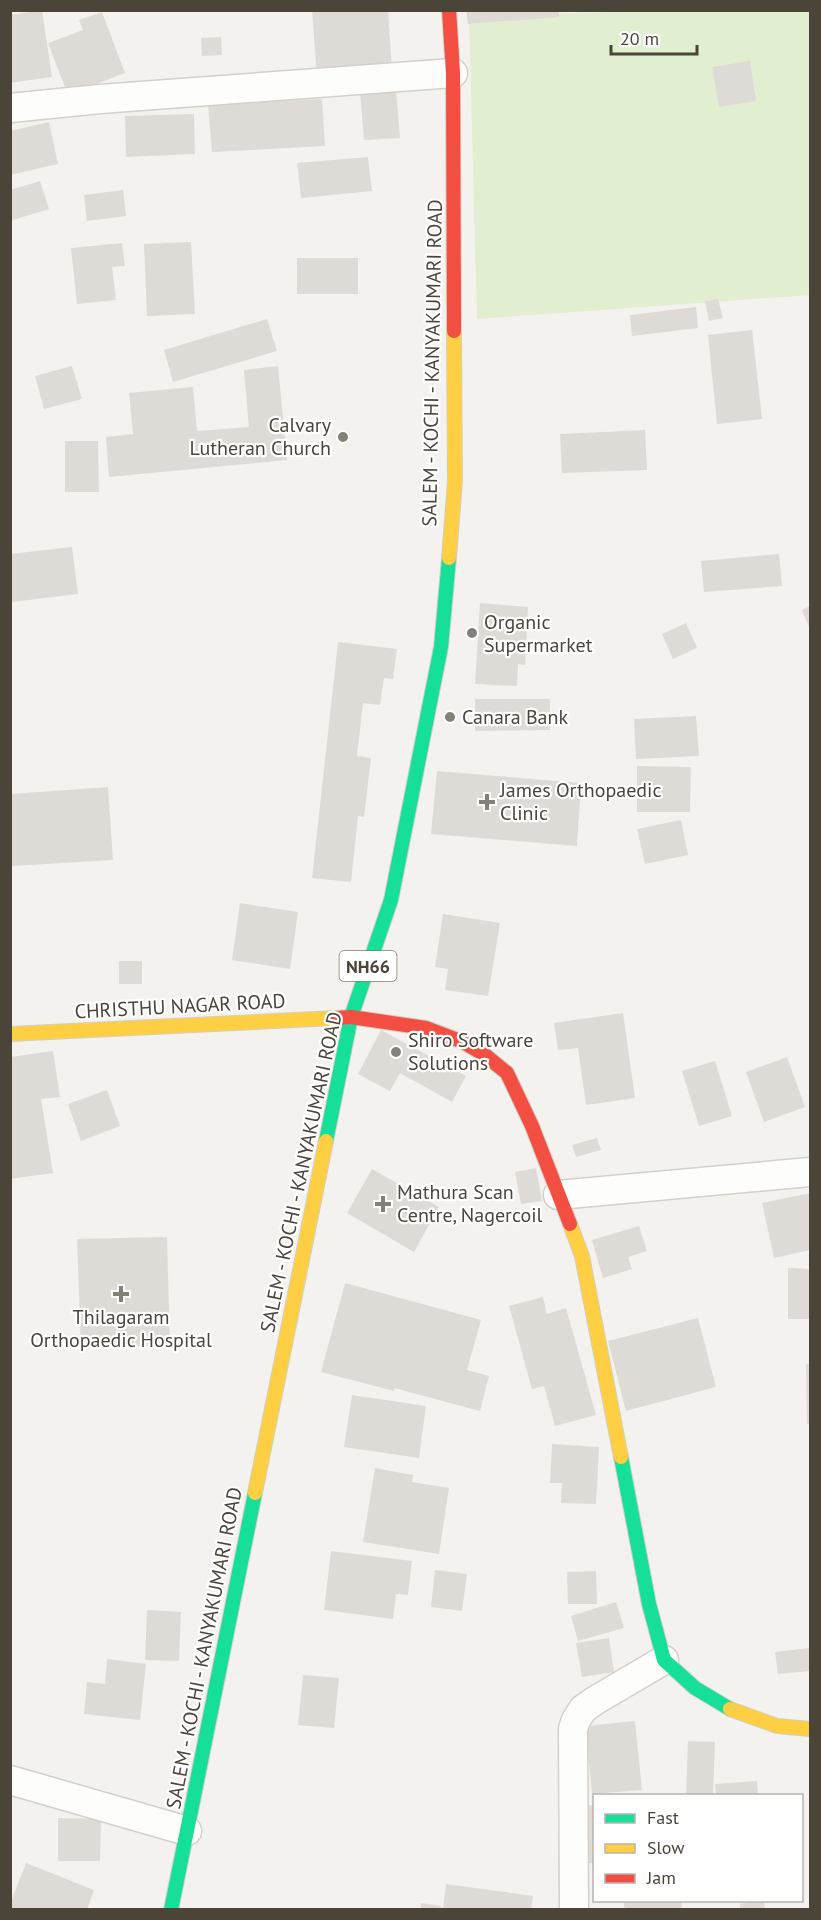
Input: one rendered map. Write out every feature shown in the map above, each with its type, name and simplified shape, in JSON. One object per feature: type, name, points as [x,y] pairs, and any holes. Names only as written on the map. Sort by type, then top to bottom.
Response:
[{"type":"main road","name":"SALEM - KOCHI - KANYAKUMARI ROAD","points":[[171,1910],[351,1017],[391,900],[441,647],[455,481],[453,73],[449,10]]},
{"type":"main road","name":"CHRISTHU NAGAR ROAD","points":[[10,1034],[351,1017],[426,1028],[463,1042],[485,1055],[507,1073],[532,1126],[582,1256],[649,1604],[663,1660]]},
{"type":"main road","points":[[663,1660],[696,1688],[730,1709],[777,1726],[810,1730]]},
{"type":"street","points":[[10,108],[100,99],[453,73]]},
{"type":"street","points":[[558,1195],[810,1172]]},
{"type":"street","points":[[574,1910],[573,1729],[576,1719],[596,1700],[663,1660]]},
{"type":"street","points":[[10,1780],[187,1832]]},
{"type":"green space","points":[[652,11],[810,11],[810,295],[477,319],[469,16]]},
{"type":"building","points":[[42,10],[52,77],[10,83],[10,15]]},
{"type":"building","points":[[312,10],[388,10],[392,71],[317,77]]},
{"type":"building","points":[[466,10],[559,10],[559,17],[468,24]]},
{"type":"building","points":[[102,12],[125,73],[68,95],[48,43],[83,30],[79,20]]},
{"type":"building","points":[[221,37],[222,55],[202,56],[201,38]]},
{"type":"building","points":[[750,61],[756,101],[719,107],[712,67]]},
{"type":"building","points":[[396,89],[400,138],[364,140],[360,91]]},
{"type":"building","points":[[322,99],[325,146],[212,152],[208,105]]},
{"type":"building","points":[[194,114],[195,154],[126,157],[125,116]]},
{"type":"building","points":[[49,122],[58,164],[10,175],[10,131]]},
{"type":"building","points":[[368,157],[372,191],[301,198],[297,163]]},
{"type":"building","points":[[40,181],[49,209],[10,221],[10,190]]},
{"type":"building","points":[[123,190],[126,216],[87,221],[84,195]]},
{"type":"building","points":[[191,242],[195,314],[147,316],[144,244]]},
{"type":"building","points":[[122,243],[125,266],[112,267],[116,300],[77,304],[71,248]]},
{"type":"building","points":[[297,258],[358,258],[358,294],[297,294]]},
{"type":"building","points":[[718,299],[723,318],[709,321],[705,302]]},
{"type":"building","points":[[696,307],[698,328],[632,336],[630,315]]},
{"type":"building","points":[[267,319],[277,351],[173,382],[164,350]]},
{"type":"building","points":[[752,330],[762,419],[717,424],[708,335]]},
{"type":"building","points":[[72,366],[82,399],[44,409],[35,376]]},
{"type":"building","points":[[278,366],[287,460],[109,477],[106,437],[133,434],[129,393],[193,387],[197,431],[249,427],[244,370]]},
{"type":"building","points":[[645,430],[647,470],[562,473],[560,434]]},
{"type":"building","points":[[65,441],[98,441],[99,492],[65,492]]},
{"type":"building","points":[[72,547],[78,594],[12,602],[10,554]]},
{"type":"building","points":[[779,554],[782,586],[704,592],[701,561]]},
{"type":"building","points":[[480,603],[528,607],[525,665],[518,664],[517,686],[475,684]]},
{"type":"building","points":[[810,606],[810,630],[802,610]]},
{"type":"building","points":[[686,623],[697,648],[673,659],[662,634]]},
{"type":"building","points":[[338,642],[397,649],[393,679],[384,678],[380,705],[363,703],[357,756],[371,758],[364,817],[358,816],[351,882],[312,878]]},
{"type":"building","points":[[475,699],[550,699],[550,730],[475,731]]},
{"type":"building","points":[[696,716],[699,756],[636,759],[634,719]]},
{"type":"building","points":[[637,766],[691,767],[690,812],[637,812]]},
{"type":"building","points":[[437,771],[581,783],[577,846],[431,834]]},
{"type":"building","points":[[108,787],[113,860],[12,866],[10,794]]},
{"type":"building","points":[[681,820],[688,855],[645,864],[637,829]]},
{"type":"building","points":[[240,903],[298,912],[290,969],[232,960]]},
{"type":"building","points":[[443,914],[500,923],[488,996],[445,990],[448,969],[435,967]]},
{"type":"building","points":[[119,961],[142,961],[142,984],[119,984]]},
{"type":"building","points":[[623,1013],[635,1098],[586,1105],[578,1048],[558,1050],[554,1023]]},
{"type":"building","name":"Shiro Software Solutions","points":[[381,1030],[466,1076],[452,1102],[400,1073],[390,1091],[358,1074]]},
{"type":"building","points":[[53,1051],[60,1097],[41,1099],[53,1173],[10,1179],[10,1057]]},
{"type":"building","points":[[787,1057],[805,1107],[764,1122],[746,1072]]},
{"type":"building","points":[[715,1061],[732,1116],[699,1126],[682,1071]]},
{"type":"building","points":[[107,1090],[120,1126],[81,1141],[68,1104]]},
{"type":"building","points":[[597,1138],[601,1150],[576,1157],[572,1145]]},
{"type":"building","points":[[536,1168],[542,1201],[521,1204],[515,1172]]},
{"type":"building","points":[[372,1169],[439,1207],[414,1252],[347,1213]]},
{"type":"building","points":[[810,1193],[810,1250],[774,1258],[762,1203]]},
{"type":"building","points":[[639,1226],[647,1251],[628,1257],[632,1269],[603,1278],[592,1240]]},
{"type":"building","points":[[167,1237],[170,1345],[81,1347],[77,1239]]},
{"type":"building","points":[[788,1268],[810,1269],[810,1319],[788,1319]]},
{"type":"building","points":[[345,1283],[481,1320],[467,1370],[489,1376],[480,1411],[394,1388],[394,1391],[321,1372]]},
{"type":"building","points":[[543,1297],[547,1314],[566,1308],[596,1415],[555,1426],[544,1386],[532,1389],[509,1306]]},
{"type":"building","points":[[698,1318],[716,1387],[626,1411],[608,1341]]},
{"type":"building","points":[[806,1364],[810,1364],[810,1424],[807,1424]]},
{"type":"building","points":[[352,1395],[426,1406],[419,1458],[344,1447]]},
{"type":"building","points":[[552,1444],[599,1447],[596,1504],[561,1503],[562,1483],[550,1483]]},
{"type":"building","points":[[375,1468],[413,1475],[412,1482],[449,1488],[439,1554],[363,1542]]},
{"type":"building","points":[[331,1551],[412,1561],[408,1595],[396,1594],[393,1619],[324,1610]]},
{"type":"building","points":[[435,1570],[467,1574],[462,1611],[431,1607]]},
{"type":"building","points":[[596,1571],[597,1604],[568,1604],[567,1572]]},
{"type":"building","points":[[616,1602],[624,1628],[578,1641],[571,1616]]},
{"type":"building","points":[[147,1610],[181,1612],[179,1661],[145,1660]]},
{"type":"building","points":[[609,1638],[614,1672],[582,1677],[576,1643]]},
{"type":"building","points":[[810,1648],[810,1671],[778,1674],[775,1652]]},
{"type":"building","points":[[107,1659],[146,1664],[140,1720],[84,1714],[87,1682],[105,1684]]},
{"type":"building","points":[[303,1675],[339,1678],[334,1728],[298,1725]]},
{"type":"building","points":[[635,1721],[642,1790],[592,1794],[586,1726]]},
{"type":"building","points":[[688,1741],[715,1742],[713,1794],[686,1794]]},
{"type":"building","points":[[757,1781],[758,1794],[716,1794],[715,1784]]},
{"type":"building","points":[[593,1805],[593,1863],[589,1863],[587,1806]]},
{"type":"building","points":[[58,1818],[101,1819],[100,1861],[58,1861]]},
{"type":"building","points":[[26,1863],[94,1890],[87,1910],[10,1910],[10,1904]]},
{"type":"building","points":[[446,1884],[533,1896],[531,1910],[443,1910]]},
{"type":"building","points":[[623,1902],[681,1902],[682,1910],[625,1910]]},
{"type":"building","points":[[764,1902],[765,1910],[740,1910],[740,1904]]},
{"type":"building","points":[[421,1903],[441,1906],[440,1910],[420,1910]]},
{"type":"traffic: fast","points":[[326,1141],[351,1017],[391,900],[441,647],[449,558]]},
{"type":"traffic: fast","points":[[621,1457],[649,1604],[664,1660],[695,1688],[730,1709]]},
{"type":"traffic: fast","points":[[171,1910],[255,1493]]},
{"type":"traffic: slow","points":[[449,558],[455,481],[454,331]]},
{"type":"traffic: slow","points":[[10,1034],[336,1018]]},
{"type":"traffic: slow","points":[[255,1493],[326,1141]]},
{"type":"traffic: slow","points":[[570,1224],[582,1256],[621,1457]]},
{"type":"traffic: slow","points":[[730,1709],[777,1726],[810,1729]]},
{"type":"traffic: jam","points":[[449,10],[453,73],[454,331]]},
{"type":"traffic: jam","points":[[336,1018],[351,1017],[426,1028],[463,1042],[485,1055],[507,1073],[532,1126],[570,1224]]},
{"type":"place","name":"Calvary Lutheran Church","points":[[343,437]]},
{"type":"place","name":"Organic Supermarket","points":[[472,633]]},
{"type":"place","name":"Canara Bank","points":[[450,717]]},
{"type":"place","name":"James Orthopaedic Clinic","points":[[487,802]]},
{"type":"place","name":"Shiro Software Solutions","points":[[396,1052]]},
{"type":"place","name":"Mathura Scan Centre, Nagercoil","points":[[383,1204]]},
{"type":"place","name":"Thilagaram Orthopaedic Hospital","points":[[121,1294]]}]
